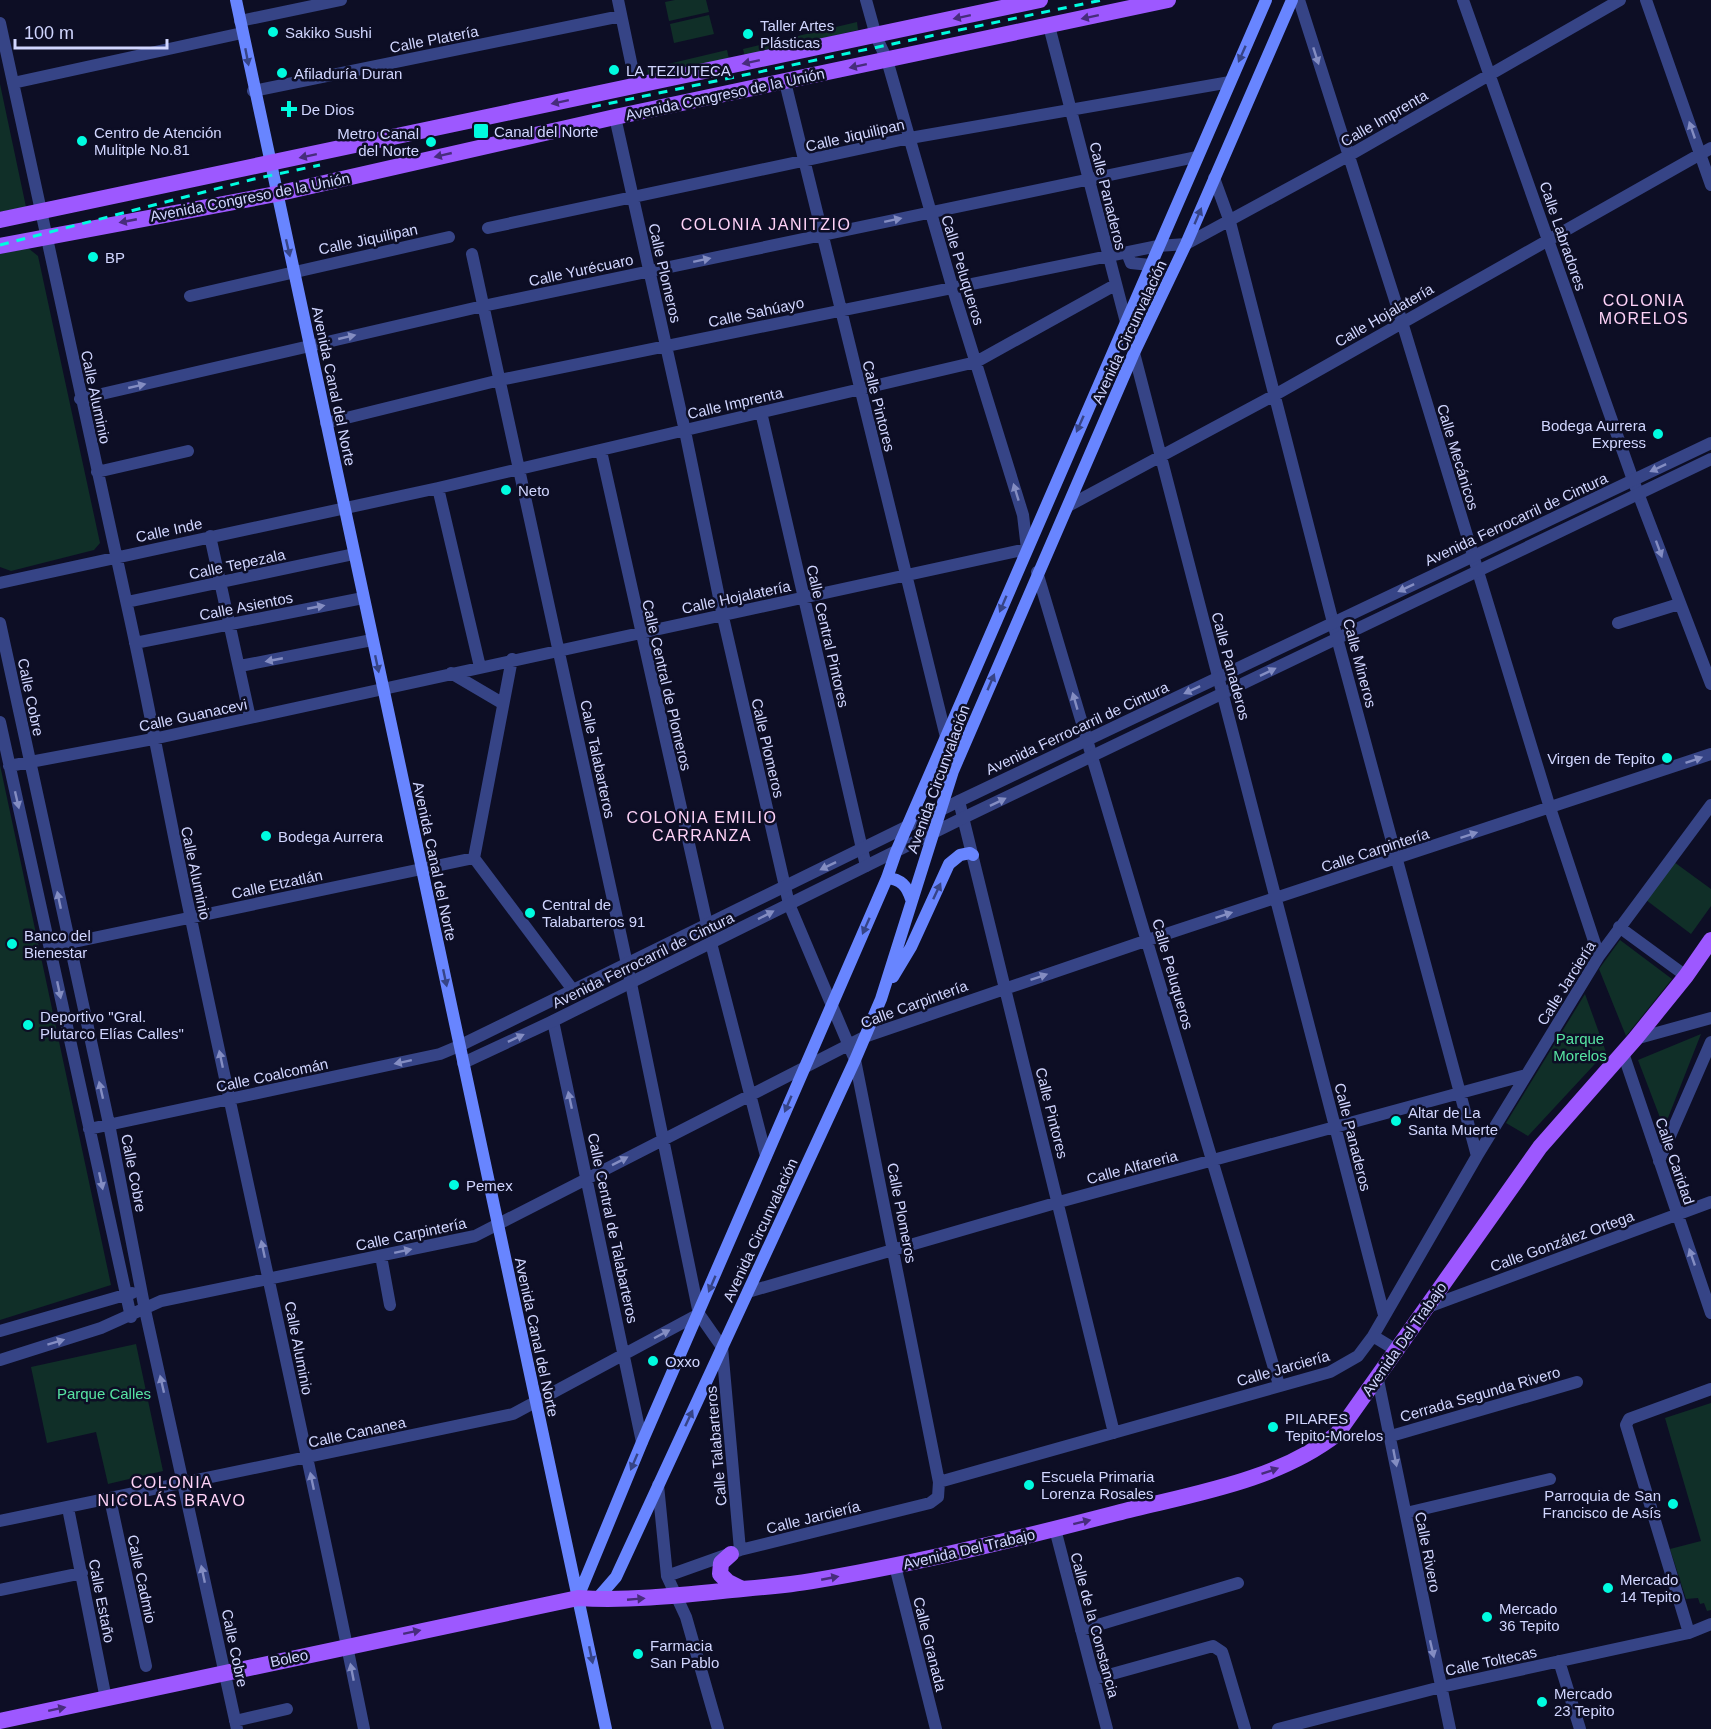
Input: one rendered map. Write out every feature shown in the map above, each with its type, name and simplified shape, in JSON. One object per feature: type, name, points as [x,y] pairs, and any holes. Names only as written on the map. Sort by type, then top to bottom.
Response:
[{"type":"main road","name":"Avenida Canal del Norte","points":[[236,0],[253,91],[345,507],[606,1729]]},
{"type":"main road","name":"Avenida Congreso de la Unión","points":[[0,220],[1040,0]]},
{"type":"main road","name":"Avenida Congreso de la Unión","points":[[0,246],[276,194],[615,117],[1168,0]]},
{"type":"main road","name":"Avenida Circunvalación","points":[[578,1598],[642,1443],[887,878],[945,737],[1266,0]]},
{"type":"main road","name":"Avenida Circunvalación","points":[[596,1600],[616,1577],[855,1060],[880,999],[938,812],[1037,573],[1070,505],[1133,355],[1186,244],[1292,0]]},
{"type":"main road","points":[[880,999],[911,947],[949,864],[960,855],[970,853],[973,855]]},
{"type":"main road","points":[[887,878],[896,878],[904,884],[911,899]]},
{"type":"main road","name":"Avenida Del Trabajo","points":[[578,1598],[614,1601],[742,1589],[810,1582],[895,1566],[1055,1529],[1221,1486],[1278,1468],[1314,1451],[1337,1434],[1540,1147],[1635,1039],[1686,976],[1711,940]]},
{"type":"main road","points":[[735,1552],[721,1563],[720,1574],[728,1582],[742,1589]]},
{"type":"main road","name":"Boleo","points":[[0,1721],[347,1645],[578,1598]]},
{"type":"street","points":[[13,83],[241,27],[340,0]]},
{"type":"street","points":[[618,0],[636,86]]},
{"type":"street","name":"Calle Peluqueros","points":[[867,0],[876,36],[887,60],[952,286],[1023,515],[1027,549]]},
{"type":"street","name":"Calle Mecánicos","points":[[1299,0],[1402,322],[1550,808],[1599,956]]},
{"type":"street","name":"Calle Labradores","points":[[1463,0],[1638,494],[1711,684]]},
{"type":"street","name":"Calle Imprenta","points":[[1158,246],[1186,244],[1230,222],[1620,0]]},
{"type":"street","points":[[1646,0],[1706,152],[1711,185]]},
{"type":"street","name":"Calle Platería","points":[[253,91],[621,16]]},
{"type":"street","name":"Calle Aluminio","points":[[0,23],[114,557],[127,602],[190,918],[269,1277],[287,1374],[364,1729]]},
{"type":"street","name":"Calle Panaderos","points":[[1049,26],[1384,1315]]},
{"type":"street","name":"Calle Pintores","points":[[785,82],[945,737]]},
{"type":"street","name":"Calle Jiquilipan","points":[[488,228],[910,138],[1230,82]]},
{"type":"street","name":"Calle Plomeros","points":[[615,117],[685,431],[723,617],[789,904],[855,1060],[939,1482]]},
{"type":"street","name":"Calle Hojalatería","points":[[1070,505],[1274,396],[1549,238],[1706,152]]},
{"type":"street","name":"Calle Yurécuaro","points":[[80,399],[483,306],[1196,157]]},
{"type":"street","name":"Calle Mineros","points":[[1214,178],[1230,222],[1337,638],[1458,1093],[1477,1156]]},
{"type":"street","name":"Calle Jiquilipan","points":[[190,296],[449,237]]},
{"type":"street","name":"Calle Sahúayo","points":[[326,423],[500,380],[952,286],[1158,246]]},
{"type":"street","points":[[1127,253],[1131,263],[1150,265]]},
{"type":"street","name":"Calle Talabarteros","points":[[472,254],[627,964],[699,1314],[722,1347],[735,1552]]},
{"type":"street","name":"Calle Imprenta","points":[[345,507],[601,451],[976,362],[1115,285]]},
{"type":"street","name":"Calle Central Pintores","points":[[761,412],[866,866]]},
{"type":"street","name":"Avenida Ferrocarril de Cintura","points":[[459,1046],[959,801],[1711,443]]},
{"type":"street","points":[[97,472],[188,451]]},
{"type":"street","name":"Calle Central de Plomeros","points":[[601,451],[707,924]]},
{"type":"street","name":"Avenida Ferrocarril de Cintura","points":[[463,1063],[553,1021],[963,818],[1711,459]]},
{"type":"street","points":[[438,488],[480,667]]},
{"type":"street","name":"Calle Inde","points":[[0,583],[345,507]]},
{"type":"street","points":[[210,537],[250,718]]},
{"type":"street","name":"Calle Hojalatería","points":[[382,688],[640,632],[723,617],[906,574],[1027,549]]},
{"type":"street","name":"Calle Tepezala","points":[[127,602],[354,554]]},
{"type":"street","name":"Calle Peluqueros","points":[[1037,573],[1279,1385]]},
{"type":"street","name":"Calle Asientos","points":[[135,643],[363,598]]},
{"type":"street","points":[[1380,600],[1387,615]]},
{"type":"street","points":[[1618,623],[1679,603]]},
{"type":"street","name":"Calle Cobre","points":[[0,623],[109,1124],[145,1310],[236,1725]]},
{"type":"street","points":[[240,666],[372,640]]},
{"type":"street","points":[[512,659],[474,858],[573,990]]},
{"type":"street","points":[[451,673],[502,703]]},
{"type":"street","name":"Calle Guanacevi","points":[[9,766],[153,739],[382,688]]},
{"type":"street","points":[[1148,711],[1154,726]]},
{"type":"street","points":[[0,722],[131,1317]]},
{"type":"street","name":"Calle Carpintería","points":[[0,1360],[131,1317],[161,1301],[475,1236],[752,1092],[849,1046],[864,1036],[1711,754]]},
{"type":"street","name":"Calle Pintores","points":[[959,801],[1114,1433]]},
{"type":"street","name":"Calle Jarciería","points":[[667,1576],[735,1552],[930,1503],[938,1497],[939,1482],[1338,1369],[1358,1356],[1373,1336],[1477,1156],[1599,956],[1711,805]]},
{"type":"street","name":"Calle Etzatlán","points":[[50,947],[423,871],[474,858]]},
{"type":"street","points":[[1619,927],[1686,976]]},
{"type":"street","points":[[711,943],[752,1092],[766,1156]]},
{"type":"street","points":[[1635,1039],[1711,1018]]},
{"type":"street","name":"Calle Central de Talabarteros","points":[[553,1021],[642,1443]]},
{"type":"street","points":[[1659,1161],[1711,1042]]},
{"type":"street","name":"Calle Coalcomán","points":[[89,1129],[440,1054],[459,1046]]},
{"type":"street","name":"Calle Caridad","points":[[1623,1053],[1711,1313]]},
{"type":"street","name":"Calle Alfareria","points":[[748,1293],[894,1248],[1526,1075]]},
{"type":"street","name":"Calle González Ortega","points":[[1424,1309],[1711,1202]]},
{"type":"street","points":[[381,1256],[390,1305]]},
{"type":"street","points":[[0,1331],[142,1291]]},
{"type":"street","name":"Calle Cananea","points":[[0,1521],[513,1414],[699,1314]]},
{"type":"street","points":[[1373,1336],[1396,1350]]},
{"type":"street","name":"Calle Rivero","points":[[1377,1380],[1391,1436],[1449,1729]]},
{"type":"street","name":"Cerrada Segunda Rivero","points":[[1391,1436],[1577,1382]]},
{"type":"street","points":[[1689,1633],[1626,1425],[1629,1419],[1711,1389]]},
{"type":"street","points":[[1406,1513],[1551,1479]]},
{"type":"street","points":[[658,1485],[667,1576],[686,1617],[718,1729]]},
{"type":"street","name":"Calle Cadmio","points":[[110,1499],[146,1666]]},
{"type":"street","name":"Calle Estaño","points":[[68,1508],[106,1699]]},
{"type":"street","name":"Calle de la Constancia","points":[[1055,1529],[1107,1729]]},
{"type":"street","name":"Calle Granada","points":[[895,1566],[936,1729]]},
{"type":"street","points":[[0,1590],[82,1573]]},
{"type":"street","points":[[1081,1629],[1238,1582]]},
{"type":"street","name":"Calle Toltecas","points":[[1278,1729],[1292,1728],[1441,1687],[1689,1633],[1711,1624]]},
{"type":"street","points":[[1094,1679],[1213,1646],[1222,1652],[1245,1729]]},
{"type":"street","points":[[1559,1661],[1580,1729]]},
{"type":"street","points":[[236,1725],[286,1709]]},
{"type":"green space","points":[[706,0],[709,12],[669,21],[665,2]]},
{"type":"green space","points":[[709,15],[714,34],[674,43],[670,24]]},
{"type":"green space","points":[[857,22],[858,30],[745,57],[743,49]]},
{"type":"green space","points":[[727,50],[729,59],[649,78],[647,69]]},
{"type":"green space","points":[[0,84],[26,207],[0,212]]},
{"type":"green space","points":[[28,248],[38,256],[100,543],[94,550],[11,571],[0,567],[0,254]]},
{"type":"green space","name":"Deportivo \"Gral. Plutarco Elías Calles\"","points":[[0,765],[111,1285],[0,1320]]},
{"type":"green space","points":[[1674,862],[1711,889],[1711,906],[1691,934],[1646,900]]},
{"type":"green space","name":"Parque Morelos","points":[[1620,940],[1672,979],[1626,1036],[1599,969]]},
{"type":"green space","name":"Parque Morelos","points":[[1585,994],[1606,1052],[1528,1136],[1506,1123]]},
{"type":"green space","points":[[1701,1034],[1664,1128],[1638,1060]]},
{"type":"green space","name":"Parque Calles","points":[[136,1344],[163,1471],[108,1484],[96,1432],[47,1443],[31,1367]]},
{"type":"green space","points":[[1711,1403],[1711,1610],[1707,1611],[1704,1603],[1700,1604],[1698,1598],[1686,1599],[1670,1549],[1701,1541],[1665,1418]]},
{"type":"railway","points":[[592,107],[1102,0]]},
{"type":"railway","points":[[0,245],[254,179],[320,165]]},
{"type":"place","name":"Sakiko Sushi","points":[[273,32]]},
{"type":"place","name":"Taller Artes Plásticas","points":[[748,34]]},
{"type":"place","name":"LA TEZIUTECA","points":[[614,70]]},
{"type":"place","name":"Afiladuría Duran","points":[[282,73]]},
{"type":"place","name":"De Dios","points":[[289,109]]},
{"type":"place","name":"Canal del Norte","points":[[481,131]]},
{"type":"place","name":"Centro de Atención Mulitple No.81","points":[[82,141]]},
{"type":"place","name":"Metro Canal del Norte","points":[[431,142]]},
{"type":"place","name":"BP","points":[[93,257]]},
{"type":"place","name":"Bodega Aurrera Express","points":[[1658,434]]},
{"type":"place","name":"Neto","points":[[506,490]]},
{"type":"place","name":"Virgen de Tepito","points":[[1667,758]]},
{"type":"place","name":"Bodega Aurrera","points":[[266,836]]},
{"type":"place","name":"Central de Talabarteros 91","points":[[530,913]]},
{"type":"place","name":"Banco del Bienestar","points":[[12,944]]},
{"type":"place","name":"Deportivo \"Gral. Plutarco Elías Calles\"","points":[[28,1025]]},
{"type":"place","name":"Altar de La Santa Muerte","points":[[1396,1121]]},
{"type":"place","name":"Pemex","points":[[454,1185]]},
{"type":"place","name":"Oxxo","points":[[653,1361]]},
{"type":"place","name":"PILARES Tepito-Morelos","points":[[1273,1427]]},
{"type":"place","name":"Escuela Primaria Lorenza Rosales","points":[[1029,1485]]},
{"type":"place","name":"Parroquia de San Francisco de Asís","points":[[1673,1504]]},
{"type":"place","name":"Mercado 14 Tepito","points":[[1608,1588]]},
{"type":"place","name":"Mercado 36 Tepito","points":[[1487,1617]]},
{"type":"place","name":"Farmacia San Pablo","points":[[638,1654]]},
{"type":"place","name":"Mercado 23 Tepito","points":[[1542,1702]]},
{"type":"district","name":"COLONIA JANITZIO","points":[[766,224]]},
{"type":"district","name":"COLONIA MORELOS","points":[[1644,309]]},
{"type":"district","name":"COLONIA EMILIO CARRANZA","points":[[702,826]]},
{"type":"district","name":"COLONIA NICOLÁS BRAVO","points":[[172,1491]]}]
